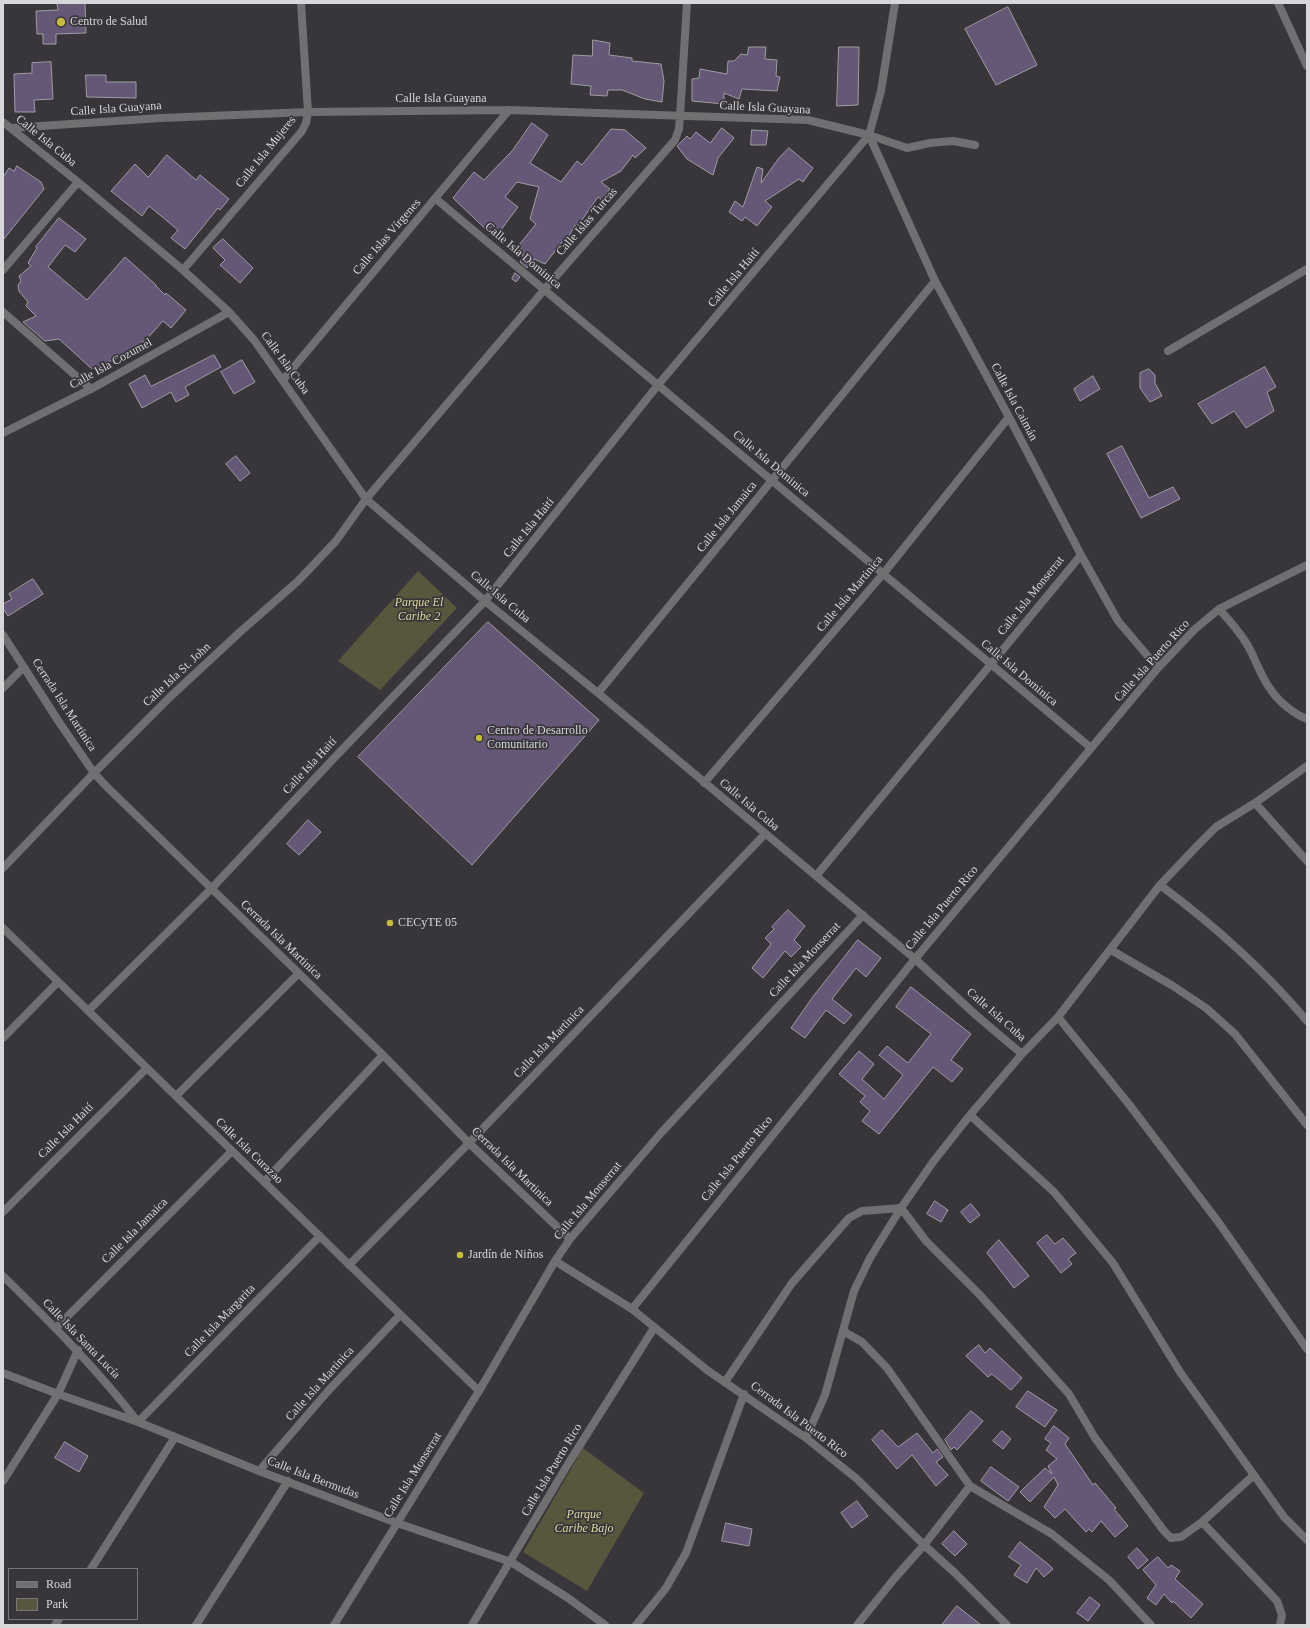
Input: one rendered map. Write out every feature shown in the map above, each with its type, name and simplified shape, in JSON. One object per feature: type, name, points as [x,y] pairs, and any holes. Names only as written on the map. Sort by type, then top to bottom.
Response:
[{"type":"street","name":"Calle Isla Mujeres","points":[[183,270],[302,131],[306,124],[308,112],[301,3]]},
{"type":"street","name":"Calle Islas Turcas","points":[[366,499],[544,290],[675,140],[679,129],[687,3]]},
{"type":"street","name":"Calle Isla Haití","points":[[88,1011],[211,890],[336,756],[485,601],[658,386],[869,135],[881,91],[895,3]]},
{"type":"street","points":[[1278,3],[1307,66]]},
{"type":"street","name":"Calle Isla Guayana","points":[[11,128],[161,118],[308,112],[508,110],[808,120],[869,135],[907,148],[930,143],[953,141],[975,145]]},
{"type":"street","name":"Calle Islas Vírgenes","points":[[283,380],[436,199],[508,110]]},
{"type":"street","name":"Calle Isla Cuba","points":[[3,122],[78,182],[183,270],[229,312],[254,340],[366,499],[485,601],[598,693],[863,915],[1022,1054]]},
{"type":"street","name":"Calle Isla Caimán","points":[[869,135],[935,281],[1009,417],[1081,555],[1118,621],[1158,668]]},
{"type":"street","points":[[3,270],[78,182]]},
{"type":"street","name":"Calle Isla Dominica","points":[[436,199],[1091,748]]},
{"type":"street","points":[[1168,351],[1307,269]]},
{"type":"street","name":"Calle Isla Jamaica","points":[[598,693],[935,281]]},
{"type":"street","points":[[3,312],[91,389]]},
{"type":"street","name":"Calle Isla Cozumel","points":[[3,433],[91,389],[229,312]]},
{"type":"street","name":"Calle Isla Martinica","points":[[704,783],[883,574],[1009,417]]},
{"type":"street","name":"Calle Isla St. John","points":[[3,868],[94,772],[170,697],[240,632],[298,582],[336,542],[366,499]]},
{"type":"street","name":"Calle Isla Monserrat","points":[[816,876],[1081,555]]},
{"type":"street","name":"Calle Isla Puerto Rico","points":[[632,1309],[915,959],[1158,668],[1195,629],[1219,609],[1307,564]]},
{"type":"street","points":[[1219,609],[1237,628],[1249,647],[1271,690],[1286,705],[1301,717],[1307,719]]},
{"type":"street","name":"Cerrada Isla Martinica","points":[[3,635],[59,722],[94,772],[211,890],[383,1055],[469,1143],[570,1240]]},
{"type":"street","points":[[3,688],[24,666]]},
{"type":"street","points":[[806,1438],[825,1395],[854,1291],[870,1258],[901,1208],[933,1162],[970,1115],[1022,1054],[1058,1017],[1160,885],[1216,827],[1255,803],[1307,766]]},
{"type":"street","points":[[1255,803],[1307,861]]},
{"type":"street","name":"Calle Isla Martinica","points":[[349,1265],[469,1143],[765,834]]},
{"type":"street","points":[[1160,885],[1194,910],[1239,950],[1307,1021]]},
{"type":"street","name":"Calle Isla Monserrat","points":[[334,1625],[479,1391],[555,1261],[570,1240],[661,1132],[863,915]]},
{"type":"street","name":"Calle Isla Curazao","points":[[3,928],[479,1391]]},
{"type":"street","points":[[1111,950],[1173,986],[1206,1008],[1234,1034],[1307,1124]]},
{"type":"street","points":[[176,1096],[298,973]]},
{"type":"street","points":[[3,1038],[58,982]]},
{"type":"street","points":[[1058,1017],[1128,1103],[1214,1217],[1307,1349]]},
{"type":"street","points":[[264,1182],[383,1055]]},
{"type":"street","name":"Calle Isla Haití","points":[[3,1212],[146,1068]]},
{"type":"street","points":[[970,1115],[1054,1192],[1113,1264],[1180,1372],[1284,1517],[1307,1540]]},
{"type":"street","name":"Calle Isla Jamaica","points":[[56,1328],[232,1151]]},
{"type":"street","points":[[725,1382],[792,1283],[848,1218],[862,1212],[901,1208]]},
{"type":"street","points":[[901,1208],[926,1241],[980,1294],[1069,1394],[1095,1438],[1164,1531],[1171,1538],[1181,1537],[1202,1522],[1254,1475]]},
{"type":"street","name":"Calle Isla Margarita","points":[[138,1422],[320,1236]]},
{"type":"street","name":"Cerrada Isla Puerto Rico","points":[[555,1261],[632,1309],[707,1370],[806,1438],[857,1479],[1007,1625]]},
{"type":"street","name":"Calle Isla Santa Lucía","points":[[3,1276],[78,1350],[116,1393],[138,1422]]},
{"type":"street","name":"Calle Isla Martinica","points":[[259,1471],[328,1391],[400,1315]]},
{"type":"street","name":"Calle Isla Puerto Rico","points":[[472,1625],[511,1562],[568,1464],[654,1328]]},
{"type":"street","points":[[843,1331],[862,1342],[887,1368],[970,1486],[1052,1534],[1109,1580],[1151,1625]]},
{"type":"street","points":[[3,1481],[58,1394],[78,1350]]},
{"type":"street","name":"Calle Isla Bermudas","points":[[3,1373],[138,1422],[259,1471],[397,1523],[511,1562],[568,1598],[604,1625]]},
{"type":"street","points":[[636,1625],[666,1588],[686,1553],[744,1394]]},
{"type":"street","points":[[92,1568],[175,1437]]},
{"type":"street","points":[[196,1625],[288,1481]]},
{"type":"street","points":[[857,1625],[894,1578],[924,1545],[970,1486]]},
{"type":"street","points":[[1202,1522],[1277,1601],[1282,1615],[1280,1625]]},
{"type":"green space","name":"Parque El Caribe 2","points":[[418,571],[457,608],[380,690],[338,661]]},
{"type":"green space","name":"Parque Caribe Bajo","points":[[583,1448],[644,1493],[587,1591],[523,1552]]},
{"type":"building","name":"Centro de Salud","points":[[57,3],[85,3],[86,33],[56,34],[56,44],[43,44],[43,34],[37,34],[36,11],[58,10]]},
{"type":"building","points":[[1008,7],[1037,65],[996,85],[965,29]]},
{"type":"building","points":[[593,40],[610,43],[609,55],[632,58],[632,61],[661,64],[664,81],[662,102],[645,99],[622,90],[608,90],[607,96],[590,95],[591,86],[571,84],[573,55],[592,56]]},
{"type":"building","points":[[749,47],[766,47],[765,59],[777,60],[776,76],[780,77],[777,91],[742,89],[739,99],[724,93],[724,104],[692,101],[692,79],[699,78],[700,69],[727,74],[728,61],[734,61],[741,54],[747,55]]},
{"type":"building","points":[[839,47],[859,47],[858,105],[837,106]]},
{"type":"building","points":[[51,62],[53,99],[34,100],[35,112],[15,112],[14,74],[32,73],[32,63]]},
{"type":"building","points":[[86,75],[106,75],[106,82],[136,82],[136,98],[87,97]]},
{"type":"building","points":[[532,123],[548,135],[530,163],[561,182],[577,161],[582,165],[611,129],[625,130],[646,148],[635,158],[633,155],[621,171],[601,182],[610,189],[602,200],[598,197],[577,227],[575,225],[565,243],[563,241],[545,264],[534,259],[527,268],[520,262],[523,256],[519,245],[536,224],[530,219],[539,187],[517,182],[505,197],[518,207],[495,238],[453,198],[474,172],[484,180],[512,151]]},
{"type":"building","points":[[722,128],[734,138],[718,158],[713,175],[687,159],[677,146],[687,136],[690,139],[696,132],[710,143]]},
{"type":"building","points":[[752,130],[768,131],[766,145],[751,145]]},
{"type":"building","points":[[789,148],[813,168],[803,182],[799,179],[765,201],[772,207],[757,226],[745,217],[742,221],[729,212],[735,201],[743,207],[757,167],[763,169],[761,183],[779,158]]},
{"type":"building","points":[[167,155],[196,180],[200,175],[229,199],[220,210],[218,208],[185,249],[171,238],[178,230],[149,206],[142,216],[111,191],[135,164],[148,177]]},
{"type":"building","points":[[17,166],[41,182],[44,189],[3,240],[3,177],[9,168],[14,171]]},
{"type":"building","points":[[59,218],[86,239],[75,252],[65,245],[48,267],[87,300],[125,257],[165,295],[166,293],[186,310],[171,328],[163,321],[144,342],[143,341],[131,352],[92,369],[59,339],[45,341],[23,322],[36,316],[26,306],[28,302],[19,291],[18,285],[21,281],[19,276],[31,266],[28,263],[37,248],[36,247]]},
{"type":"building","points":[[223,239],[253,268],[240,283],[220,265],[225,260],[213,248]]},
{"type":"building","points":[[515,273],[520,277],[516,282],[512,279]]},
{"type":"building","points":[[214,355],[221,367],[185,387],[189,395],[176,402],[171,392],[142,408],[129,384],[145,375],[151,386]]},
{"type":"building","points":[[242,360],[255,382],[234,394],[221,372]]},
{"type":"building","points":[[1265,367],[1276,387],[1267,392],[1274,411],[1246,428],[1234,411],[1212,424],[1198,404]]},
{"type":"building","points":[[1149,369],[1155,375],[1155,383],[1162,396],[1150,402],[1140,388],[1140,373]]},
{"type":"building","points":[[1093,376],[1100,389],[1080,401],[1074,389]]},
{"type":"building","points":[[1122,446],[1149,498],[1173,487],[1180,499],[1141,518],[1107,454]]},
{"type":"building","points":[[236,456],[250,473],[240,481],[226,464]]},
{"type":"building","points":[[33,579],[43,594],[8,616],[3,608],[3,604],[12,599],[9,594]]},
{"type":"building","name":"Centro de Desarrollo Comunitario","points":[[488,622],[599,720],[472,865],[358,757]]},
{"type":"building","points":[[308,820],[321,832],[299,855],[287,844]]},
{"type":"building","points":[[788,910],[805,926],[794,940],[801,947],[791,957],[785,951],[763,978],[752,968],[771,944],[765,938],[774,929],[772,927]]},
{"type":"building","points":[[858,940],[881,958],[866,977],[856,968],[832,999],[852,1015],[844,1024],[826,1010],[805,1038],[791,1028],[812,998]]},
{"type":"building","points":[[911,987],[971,1034],[951,1060],[963,1069],[952,1082],[933,1067],[879,1134],[862,1121],[870,1111],[860,1102],[865,1096],[839,1074],[859,1051],[874,1064],[862,1079],[884,1099],[903,1075],[879,1055],[887,1046],[908,1063],[931,1034],[896,1007]]},
{"type":"building","points":[[935,1201],[948,1210],[941,1222],[927,1214]]},
{"type":"building","points":[[971,1204],[980,1215],[970,1223],[961,1212]]},
{"type":"building","points":[[1047,1235],[1055,1244],[1063,1238],[1076,1253],[1068,1259],[1072,1264],[1061,1273],[1037,1243]]},
{"type":"building","points":[[999,1240],[1029,1276],[1014,1288],[987,1253]]},
{"type":"building","points":[[979,1345],[985,1353],[990,1348],[1022,1378],[1011,1390],[992,1374],[988,1377],[966,1356]]},
{"type":"building","points":[[1028,1391],[1057,1410],[1045,1427],[1016,1407]]},
{"type":"building","points":[[971,1411],[983,1421],[957,1450],[954,1447],[951,1450],[945,1440]]},
{"type":"building","points":[[1054,1426],[1069,1438],[1065,1444],[1093,1485],[1095,1483],[1116,1508],[1114,1509],[1128,1526],[1115,1537],[1101,1521],[1092,1532],[1089,1529],[1086,1532],[1065,1509],[1055,1518],[1044,1507],[1058,1485],[1054,1477],[1030,1502],[1020,1492],[1045,1468],[1052,1474],[1048,1466],[1057,1459],[1046,1450],[1051,1443],[1045,1439]]},
{"type":"building","points":[[882,1430],[898,1447],[917,1433],[933,1453],[937,1449],[943,1457],[936,1462],[948,1475],[936,1486],[912,1455],[897,1469],[872,1440]]},
{"type":"building","points":[[1002,1431],[1011,1439],[1003,1449],[993,1441]]},
{"type":"building","points":[[65,1442],[88,1456],[79,1472],[55,1458]]},
{"type":"building","points":[[991,1467],[1019,1487],[1008,1501],[981,1481]]},
{"type":"building","points":[[857,1501],[868,1516],[852,1528],[841,1513]]},
{"type":"building","points":[[726,1523],[752,1529],[749,1546],[722,1541]]},
{"type":"building","points":[[954,1531],[967,1544],[955,1556],[942,1544]]},
{"type":"building","points":[[1020,1542],[1053,1569],[1044,1577],[1036,1568],[1027,1583],[1014,1575],[1021,1565],[1009,1557]]},
{"type":"building","points":[[1137,1548],[1148,1560],[1138,1569],[1128,1557]]},
{"type":"building","points":[[1158,1557],[1168,1568],[1171,1565],[1180,1571],[1175,1579],[1203,1604],[1191,1618],[1173,1601],[1172,1603],[1164,1594],[1156,1605],[1147,1598],[1156,1585],[1143,1570]]},
{"type":"building","points":[[1090,1597],[1100,1605],[1088,1621],[1077,1613]]},
{"type":"building","points":[[957,1606],[981,1625],[942,1625]]},
{"type":"place","name":"Centro de Salud","points":[[61,22]]},
{"type":"place","name":"Centro de Desarrollo Comunitario","points":[[479,738]]},
{"type":"place","name":"CECyTE 05","points":[[390,923]]},
{"type":"place","name":"Jardín de Niños","points":[[460,1255]]}]
